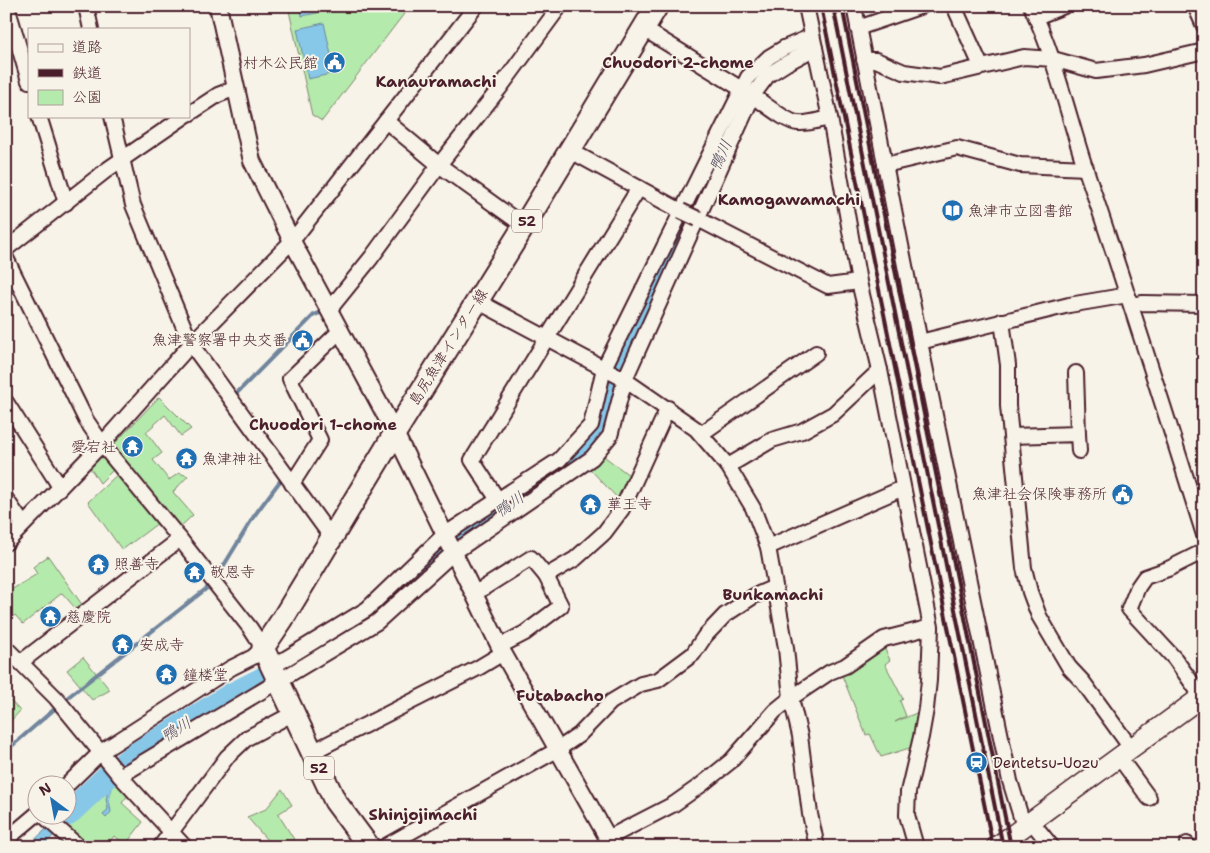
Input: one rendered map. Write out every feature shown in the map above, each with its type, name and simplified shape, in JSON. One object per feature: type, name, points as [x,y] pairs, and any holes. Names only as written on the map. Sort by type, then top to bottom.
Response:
[{"type":"main road","name":"島尻魚津インター線","points":[[263,648],[524,226],[650,13]]},
{"type":"main road","name":"52","points":[[263,648],[335,801],[369,847]]},
{"type":"main road","points":[[996,847],[1203,696]]},
{"type":"street","points":[[6,6],[28,78]]},
{"type":"street","points":[[86,6],[92,28]]},
{"type":"street","points":[[218,6],[252,161],[292,241],[395,433],[502,649],[610,842],[674,804],[701,785],[731,761],[775,711],[791,698],[830,672],[845,666],[884,639],[931,627]]},
{"type":"street","points":[[6,543],[102,444],[191,344],[292,241],[476,6]]},
{"type":"street","points":[[329,310],[371,258],[439,164],[499,89],[560,6]]},
{"type":"street","points":[[806,6],[830,118],[859,282],[880,370],[931,627],[928,690],[921,737],[908,792],[907,815],[916,847]]},
{"type":"street","points":[[858,28],[922,6]]},
{"type":"street","points":[[954,6],[981,66]]},
{"type":"street","points":[[1064,6],[1034,12],[1053,59],[1086,168],[1204,535]]},
{"type":"street","points":[[1196,6],[1204,26]]},
{"type":"street","points":[[856,7],[864,60],[920,342],[1010,781],[1027,824],[1052,847]]},
{"type":"street","points":[[650,13],[748,92],[782,116],[797,123],[830,118]]},
{"type":"street","points":[[276,674],[377,622],[448,542],[592,458],[610,436],[624,378],[748,92],[748,77],[769,57],[784,48],[814,42]]},
{"type":"street","points":[[864,60],[876,60],[904,72],[940,77],[1024,57],[1053,59],[1096,71],[1144,65],[1204,52]]},
{"type":"street","points":[[190,113],[218,96],[236,88]]},
{"type":"street","points":[[120,776],[276,674],[367,609],[498,500],[559,460],[591,425],[606,369],[748,92]]},
{"type":"street","points":[[40,118],[66,203]]},
{"type":"street","points":[[113,118],[133,204],[191,344],[332,538]]},
{"type":"street","points":[[6,249],[123,159],[182,118]]},
{"type":"street","points":[[386,121],[439,164],[524,226]]},
{"type":"street","points":[[885,165],[957,148],[1020,165],[1086,168]]},
{"type":"street","points":[[570,150],[681,211],[828,286],[859,282]]},
{"type":"street","points":[[498,500],[472,460],[639,188]]},
{"type":"street","points":[[6,258],[86,420],[102,444],[154,510],[180,539],[250,628],[263,648],[253,658],[231,668],[101,752],[76,776]]},
{"type":"street","points":[[920,342],[1069,305],[1129,300],[1143,303],[1204,304]]},
{"type":"street","points":[[477,301],[624,378],[696,429],[728,466],[753,508],[768,547],[786,648],[791,698],[800,736],[810,814],[817,847]]},
{"type":"street","points":[[1002,321],[1008,365],[1008,406],[1024,568],[1030,592],[1039,616],[1069,667],[1083,682],[1125,752],[1149,798]]},
{"type":"street","points":[[292,484],[320,440],[290,378],[340,331]]},
{"type":"street","points":[[701,434],[816,353]]},
{"type":"street","points":[[728,466],[772,440],[802,431],[833,414],[880,370]]},
{"type":"street","points":[[1076,374],[1079,451]]},
{"type":"street","points":[[6,402],[60,487]]},
{"type":"street","points":[[546,576],[574,559],[604,533],[622,510],[668,408]]},
{"type":"street","points":[[1011,436],[1078,434]]},
{"type":"street","points":[[768,547],[903,488]]},
{"type":"street","points":[[6,499],[23,524]]},
{"type":"street","points":[[21,662],[180,539]]},
{"type":"street","points":[[1203,696],[1176,659],[1129,610],[1138,587],[1145,576],[1168,569],[1204,551]]},
{"type":"street","points":[[312,752],[478,668],[561,606],[546,576],[531,558],[474,594]]},
{"type":"street","points":[[384,847],[557,750],[579,735],[611,702],[641,684],[658,680],[693,654],[705,636],[725,615],[754,596],[775,587]]},
{"type":"street","points":[[6,648],[56,698],[120,776],[185,847]]},
{"type":"street","points":[[160,847],[227,757],[240,744],[247,738],[294,713]]},
{"type":"street","points":[[6,840],[28,821]]},
{"type":"street","points":[[55,826],[79,847]]},
{"type":"shaded area","points":[[1204,831],[1204,847],[1189,847],[1187,844]]},
{"type":"green space","name":"村木公民館","points":[[288,6],[410,6],[322,121],[312,115]]},
{"type":"green space","points":[[159,397],[191,429],[181,436],[165,415],[146,432],[162,453],[153,460],[169,480],[179,473],[188,476],[173,492],[193,515],[179,528],[114,448],[115,443]]},
{"type":"green space","points":[[105,448],[118,465],[100,483],[89,466]]},
{"type":"green space","points":[[601,454],[633,478],[622,503],[589,468]]},
{"type":"green space","points":[[122,470],[158,523],[122,550],[88,502]]},
{"type":"green space","points":[[48,556],[83,606],[77,610],[62,593],[23,624],[15,615],[6,621],[6,607],[12,603],[6,593],[37,574],[33,567]]},
{"type":"green space","points":[[881,641],[890,660],[885,664],[903,699],[900,701],[906,716],[895,722],[926,709],[919,745],[881,757],[870,734],[866,735],[839,668]]},
{"type":"green space","points":[[83,657],[110,690],[92,700],[67,670]]},
{"type":"green space","points":[[6,698],[20,711],[6,726]]},
{"type":"green space","points":[[110,777],[129,794],[122,803],[143,822],[126,844],[114,836],[106,847],[90,847],[65,827],[78,826],[78,813]]},
{"type":"green space","points":[[282,789],[292,805],[278,814],[295,841],[287,847],[273,847],[247,817],[266,809]]},
{"type":"water","points":[[300,6],[319,6],[321,12],[302,16]]},
{"type":"water","points":[[324,23],[335,73],[308,79],[297,29]]},
{"type":"water","points":[[133,754],[115,775],[109,800],[111,812],[106,818],[103,815],[108,809],[106,799],[111,779],[78,812],[78,799],[106,772]]},
{"type":"water","points":[[49,826],[63,826],[42,847],[27,847]]},
{"type":"waterway","name":"鴨川","points":[[886,9],[893,6]]},
{"type":"waterway","name":"鴨川","points":[[752,88],[771,65],[786,55]]},
{"type":"waterway","name":"鴨川","points":[[363,625],[372,619],[429,560],[564,467],[591,445],[606,426],[624,360],[702,193]]},
{"type":"waterway","points":[[233,397],[314,315],[326,311]]},
{"type":"waterway","points":[[215,580],[254,516],[283,477]]},
{"type":"waterway","points":[[63,701],[211,585]]},
{"type":"waterway","name":"鴨川","points":[[78,804],[109,775],[132,757],[231,695],[323,648]]},
{"type":"waterway","points":[[6,751],[58,706]]},
{"type":"railway","points":[[821,6],[993,847]]},
{"type":"railway","points":[[833,6],[1003,847]]},
{"type":"railway","points":[[842,6],[1011,847]]},
{"type":"place","name":"村木公民館","points":[[334,63]]},
{"type":"place","name":"魚津市立図書館","points":[[952,211]]},
{"type":"place","name":"魚津警察署中央交番","points":[[303,340]]},
{"type":"place","name":"愛宕社","points":[[132,447]]},
{"type":"place","name":"魚津神社","points":[[186,459]]},
{"type":"place","name":"魚津社会保険事務所","points":[[1123,494]]},
{"type":"place","name":"華王寺","points":[[591,504]]},
{"type":"place","name":"照善寺","points":[[98,564]]},
{"type":"place","name":"敬恩寺","points":[[194,572]]},
{"type":"place","name":"慈慶院","points":[[50,617]]},
{"type":"place","name":"安成寺","points":[[123,645]]},
{"type":"place","name":"鐘楼堂","points":[[167,675]]},
{"type":"place","name":"Dentetsu-Uozu","points":[[977,763]]},
{"type":"district","name":"Chuodori 2-chome","points":[[678,62]]},
{"type":"district","name":"Kanauramachi","points":[[436,81]]},
{"type":"district","name":"Kamogawamachi","points":[[789,199]]},
{"type":"district","name":"Chuodori 1-chome","points":[[323,424]]},
{"type":"district","name":"Bunkamachi","points":[[773,594]]},
{"type":"district","name":"Futabacho","points":[[560,695]]},
{"type":"district","name":"Shinjojimachi","points":[[423,814]]}]
